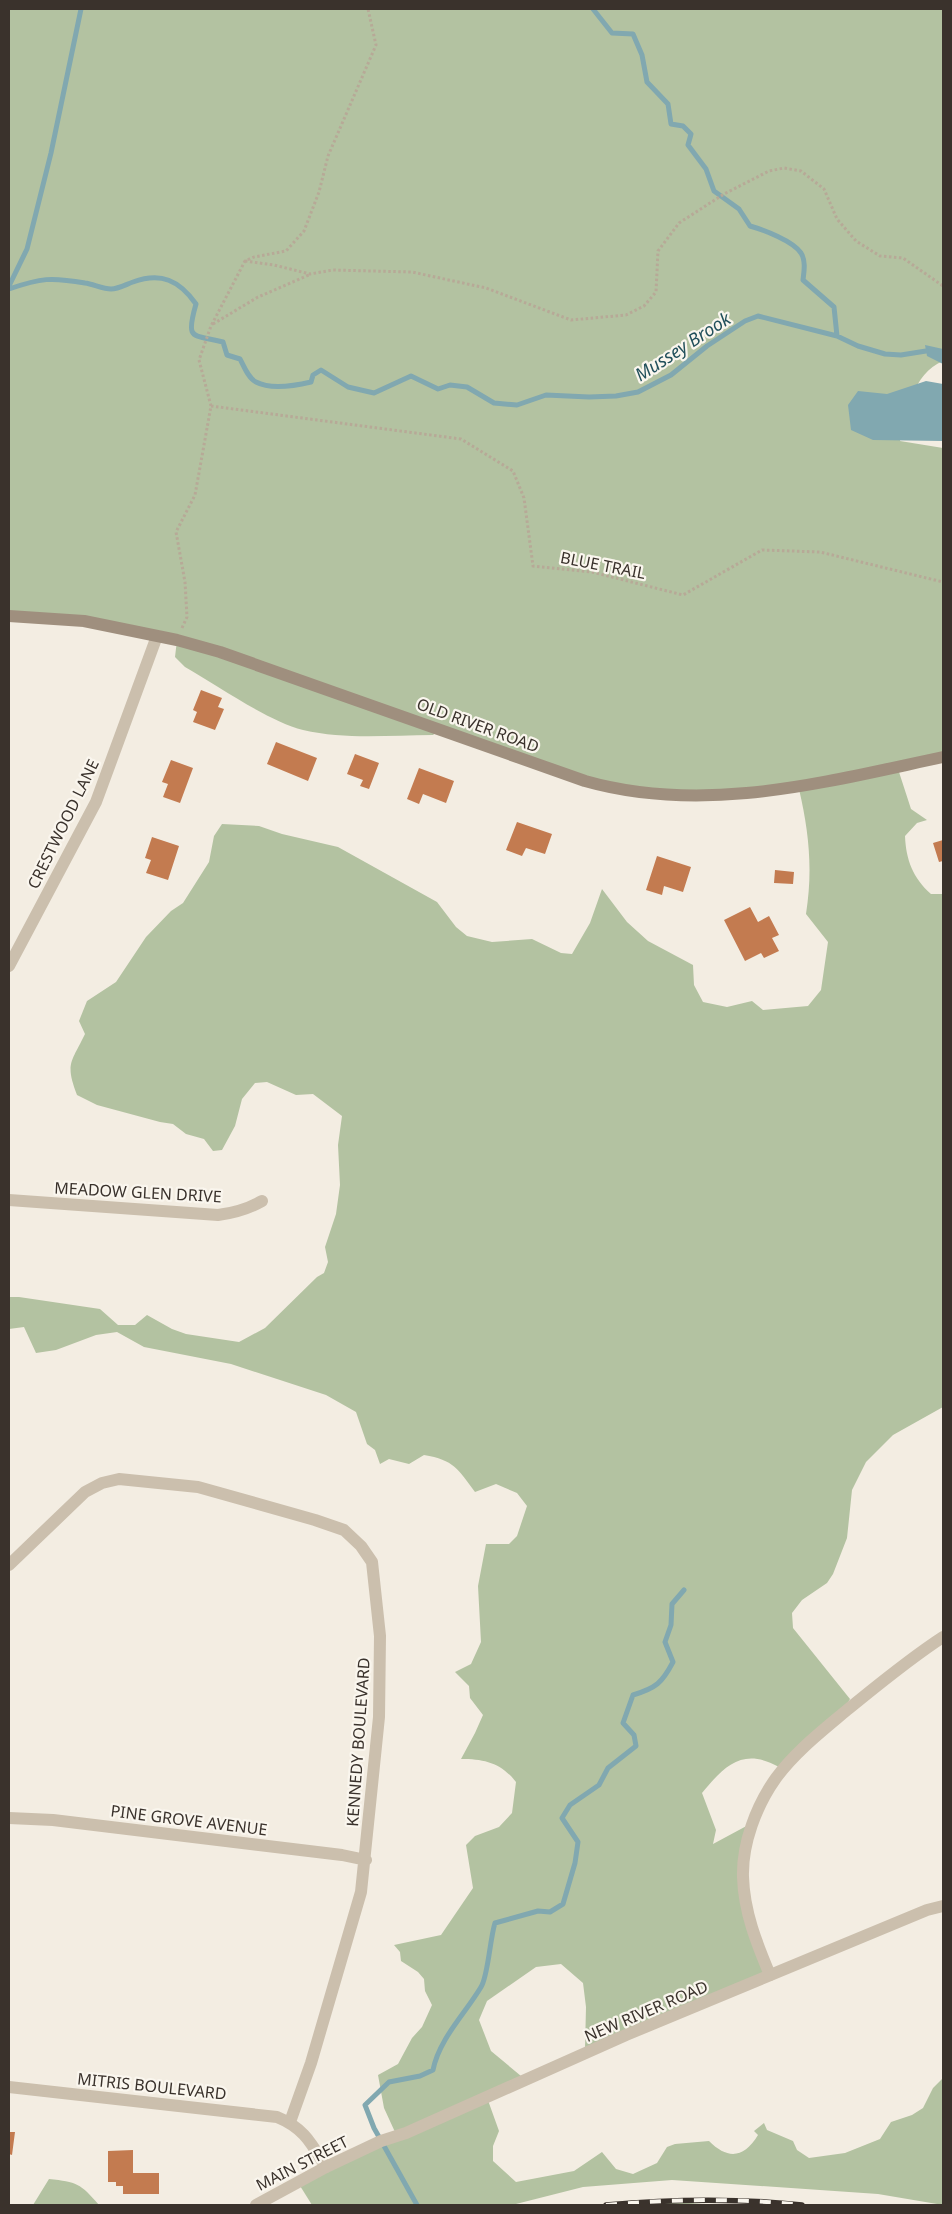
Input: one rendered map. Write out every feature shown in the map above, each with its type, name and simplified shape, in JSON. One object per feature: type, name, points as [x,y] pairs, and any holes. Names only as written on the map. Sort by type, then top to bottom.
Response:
[{"type":"main road","name":"OLD RIVER ROAD","points":[[9,616],[84,621],[177,640],[220,652],[585,780],[607,787],[646,794],[678,796],[759,793],[838,780],[943,757]]},
{"type":"street","name":"CRESTWOOD LANE","points":[[9,966],[96,802],[157,636]]},
{"type":"street","name":"MEADOW GLEN DRIVE","points":[[9,1200],[218,1215],[234,1213],[262,1201]]},
{"type":"street","name":"KENNEDY BOULEVARD","points":[[9,1565],[85,1492],[102,1483],[119,1479],[198,1486],[315,1520],[344,1530],[361,1546],[372,1562],[380,1636],[379,1717],[366,1860],[361,1892],[311,2063],[290,2122]]},
{"type":"street","points":[[770,1976],[751,1928],[743,1878],[746,1846],[752,1823],[775,1778],[810,1741],[879,1683],[943,1637]]},
{"type":"street","name":"PINE GROVE AVENUE","points":[[9,1818],[53,1820],[333,1854],[366,1860]]},
{"type":"street","name":"NEW RIVER ROAD","points":[[363,2150],[406,2133],[626,2035],[927,1910],[943,1906]]},
{"type":"street","name":"MITRIS BOULEVARD","points":[[9,2087],[277,2116],[290,2122]]},
{"type":"street","points":[[290,2122],[307,2137],[326,2167]]},
{"type":"street","name":"MAIN STREET","points":[[256,2205],[326,2167],[363,2150]]},
{"type":"path","points":[[177,640],[187,617],[185,582],[176,532],[195,495],[211,406],[199,360],[202,350],[210,327],[245,261],[254,257],[286,252],[304,231],[319,192],[328,156],[376,45],[368,9]]},
{"type":"path","points":[[210,327],[258,297],[310,274],[333,270],[412,272],[486,288],[571,320],[626,315],[644,306],[656,292],[658,251],[679,223],[718,197],[769,172],[784,168],[801,171],[824,189],[837,219],[856,241],[880,256],[903,258],[943,286]]},
{"type":"path","points":[[245,261],[274,265],[310,274]]},
{"type":"path","name":"BLUE TRAIL","points":[[211,406],[461,439],[513,471],[524,498],[533,566],[592,572],[683,595],[762,550],[820,552],[943,582]]},
{"type":"green space","points":[[9,9],[943,9],[943,361],[924,375],[912,395],[900,441],[943,448],[943,758],[899,772],[911,809],[927,820],[917,823],[905,836],[909,861],[919,882],[931,894],[943,894],[943,1407],[893,1435],[866,1462],[852,1490],[847,1538],[833,1574],[827,1583],[802,1600],[792,1613],[793,1628],[850,1699],[847,1704],[779,1767],[766,1761],[755,1759],[745,1759],[736,1762],[719,1774],[702,1793],[716,1830],[713,1844],[752,1823],[743,1878],[770,1975],[585,2049],[586,2007],[583,1983],[561,1964],[536,1967],[487,2001],[479,2020],[491,2051],[521,2076],[485,2092],[499,2131],[493,2146],[493,2161],[516,2182],[574,2171],[602,2152],[616,2169],[633,2174],[657,2163],[667,2147],[675,2144],[709,2141],[729,2154],[735,2154],[753,2143],[758,2135],[754,2131],[764,2123],[767,2130],[793,2141],[797,2150],[809,2158],[845,2153],[880,2139],[891,2122],[912,2115],[923,2108],[933,2088],[943,2078],[943,2205],[878,2194],[672,2180],[583,2187],[512,2205],[312,2205],[297,2181],[395,2132],[384,2108],[378,2075],[398,2064],[412,2038],[422,2027],[432,2005],[425,1991],[424,1979],[418,1972],[401,1961],[400,1952],[394,1945],[441,1935],[473,1888],[466,1845],[475,1836],[499,1827],[512,1813],[516,1782],[504,1770],[492,1763],[461,1759],[483,1715],[470,1698],[469,1686],[455,1672],[471,1664],[481,1642],[478,1586],[486,1544],[509,1544],[517,1536],[527,1506],[517,1493],[496,1484],[475,1492],[454,1467],[434,1457],[424,1455],[409,1464],[389,1459],[380,1464],[375,1450],[367,1444],[356,1412],[326,1395],[231,1364],[144,1347],[117,1332],[96,1335],[56,1350],[36,1353],[24,1327],[9,1329],[9,1297],[19,1297],[100,1309],[118,1325],[135,1325],[147,1315],[172,1329],[186,1334],[239,1342],[265,1328],[317,1277],[324,1273],[328,1262],[325,1247],[336,1214],[340,1185],[338,1145],[342,1116],[313,1094],[296,1095],[267,1082],[255,1083],[242,1099],[235,1126],[222,1150],[213,1151],[204,1139],[186,1134],[173,1124],[97,1105],[77,1095],[71,1076],[71,1063],[85,1034],[79,1021],[87,1001],[116,982],[146,937],[171,911],[183,903],[209,862],[214,836],[222,824],[259,826],[282,834],[338,847],[437,902],[456,927],[467,936],[492,942],[532,939],[561,953],[572,954],[590,923],[602,889],[627,922],[648,941],[693,965],[694,985],[703,1002],[727,1007],[752,1001],[763,1010],[808,1006],[821,990],[828,942],[806,914],[809,851],[799,789],[665,793],[586,780],[440,729],[433,735],[368,736],[335,735],[303,730],[259,711],[185,667],[175,657],[177,640],[9,611]]},
{"type":"green space","points":[[49,2179],[66,2181],[77,2185],[87,2192],[99,2205],[33,2205]]},
{"type":"green space","points":[[675,2202],[716,2205],[643,2205]]},
{"type":"water","points":[[925,345],[943,349],[943,364],[927,356]]},
{"type":"water","points":[[926,381],[943,384],[943,441],[873,440],[851,430],[848,405],[858,391],[887,394]]},
{"type":"building","points":[[201,690],[222,698],[218,707],[224,709],[215,730],[193,722],[197,712],[193,710]]},
{"type":"building","points":[[276,742],[317,758],[308,781],[267,764]]},
{"type":"building","points":[[355,754],[379,763],[369,789],[360,786],[363,780],[347,774]]},
{"type":"building","points":[[171,760],[193,768],[180,803],[163,797],[168,784],[162,782]]},
{"type":"building","points":[[419,768],[454,781],[446,803],[423,794],[419,804],[407,799]]},
{"type":"building","points":[[517,822],[552,834],[545,854],[526,848],[522,856],[506,850]]},
{"type":"building","points":[[152,837],[179,846],[168,880],[146,873],[151,860],[145,858]]},
{"type":"building","points":[[943,840],[943,861],[939,862],[933,843]]},
{"type":"building","points":[[657,856],[691,867],[683,892],[664,886],[662,895],[646,890]]},
{"type":"building","points":[[775,870],[794,872],[793,884],[774,883]]},
{"type":"building","points":[[750,907],[758,922],[769,916],[779,935],[772,938],[779,951],[764,958],[761,953],[745,961],[724,920]]},
{"type":"building","points":[[9,2132],[15,2132],[12,2155],[9,2154]]},
{"type":"building","points":[[133,2150],[133,2173],[159,2173],[159,2194],[123,2194],[123,2186],[116,2186],[116,2182],[108,2182],[108,2151]]},
{"type":"waterway","points":[[9,286],[27,249],[51,153],[81,9]]},
{"type":"waterway","points":[[593,9],[612,33],[633,34],[642,55],[647,82],[668,104],[671,124],[683,126],[691,134],[688,145],[706,169],[714,191],[739,209],[750,226],[785,240],[801,253],[804,263],[803,280],[834,307],[837,336]]},
{"type":"waterway","name":"Mussey Brook","points":[[9,289],[38,281],[54,279],[111,289],[143,279],[161,278],[169,280],[183,289],[196,304],[191,325],[194,334],[223,342],[227,355],[240,359],[246,372],[256,382],[269,386],[297,385],[311,382],[313,375],[321,370],[348,387],[374,393],[411,376],[438,389],[450,385],[467,387],[494,403],[517,405],[546,395],[589,397],[616,396],[638,392],[671,375],[707,346],[745,321],[758,316],[837,336],[858,346],[885,354],[901,355],[926,351]]},
{"type":"waterway","points":[[417,2205],[374,2128],[365,2105],[389,2082],[420,2076],[433,2070],[436,2059],[447,2037],[481,1987],[495,1923],[538,1911],[550,1912],[563,1904],[575,1863],[578,1842],[562,1818],[570,1805],[599,1785],[608,1768],[636,1746],[634,1735],[623,1723],[633,1695],[658,1684],[673,1662],[665,1642],[671,1625],[672,1604],[684,1590]]},
{"type":"railway","points":[[606,2205],[704,2200],[802,2205]]}]
